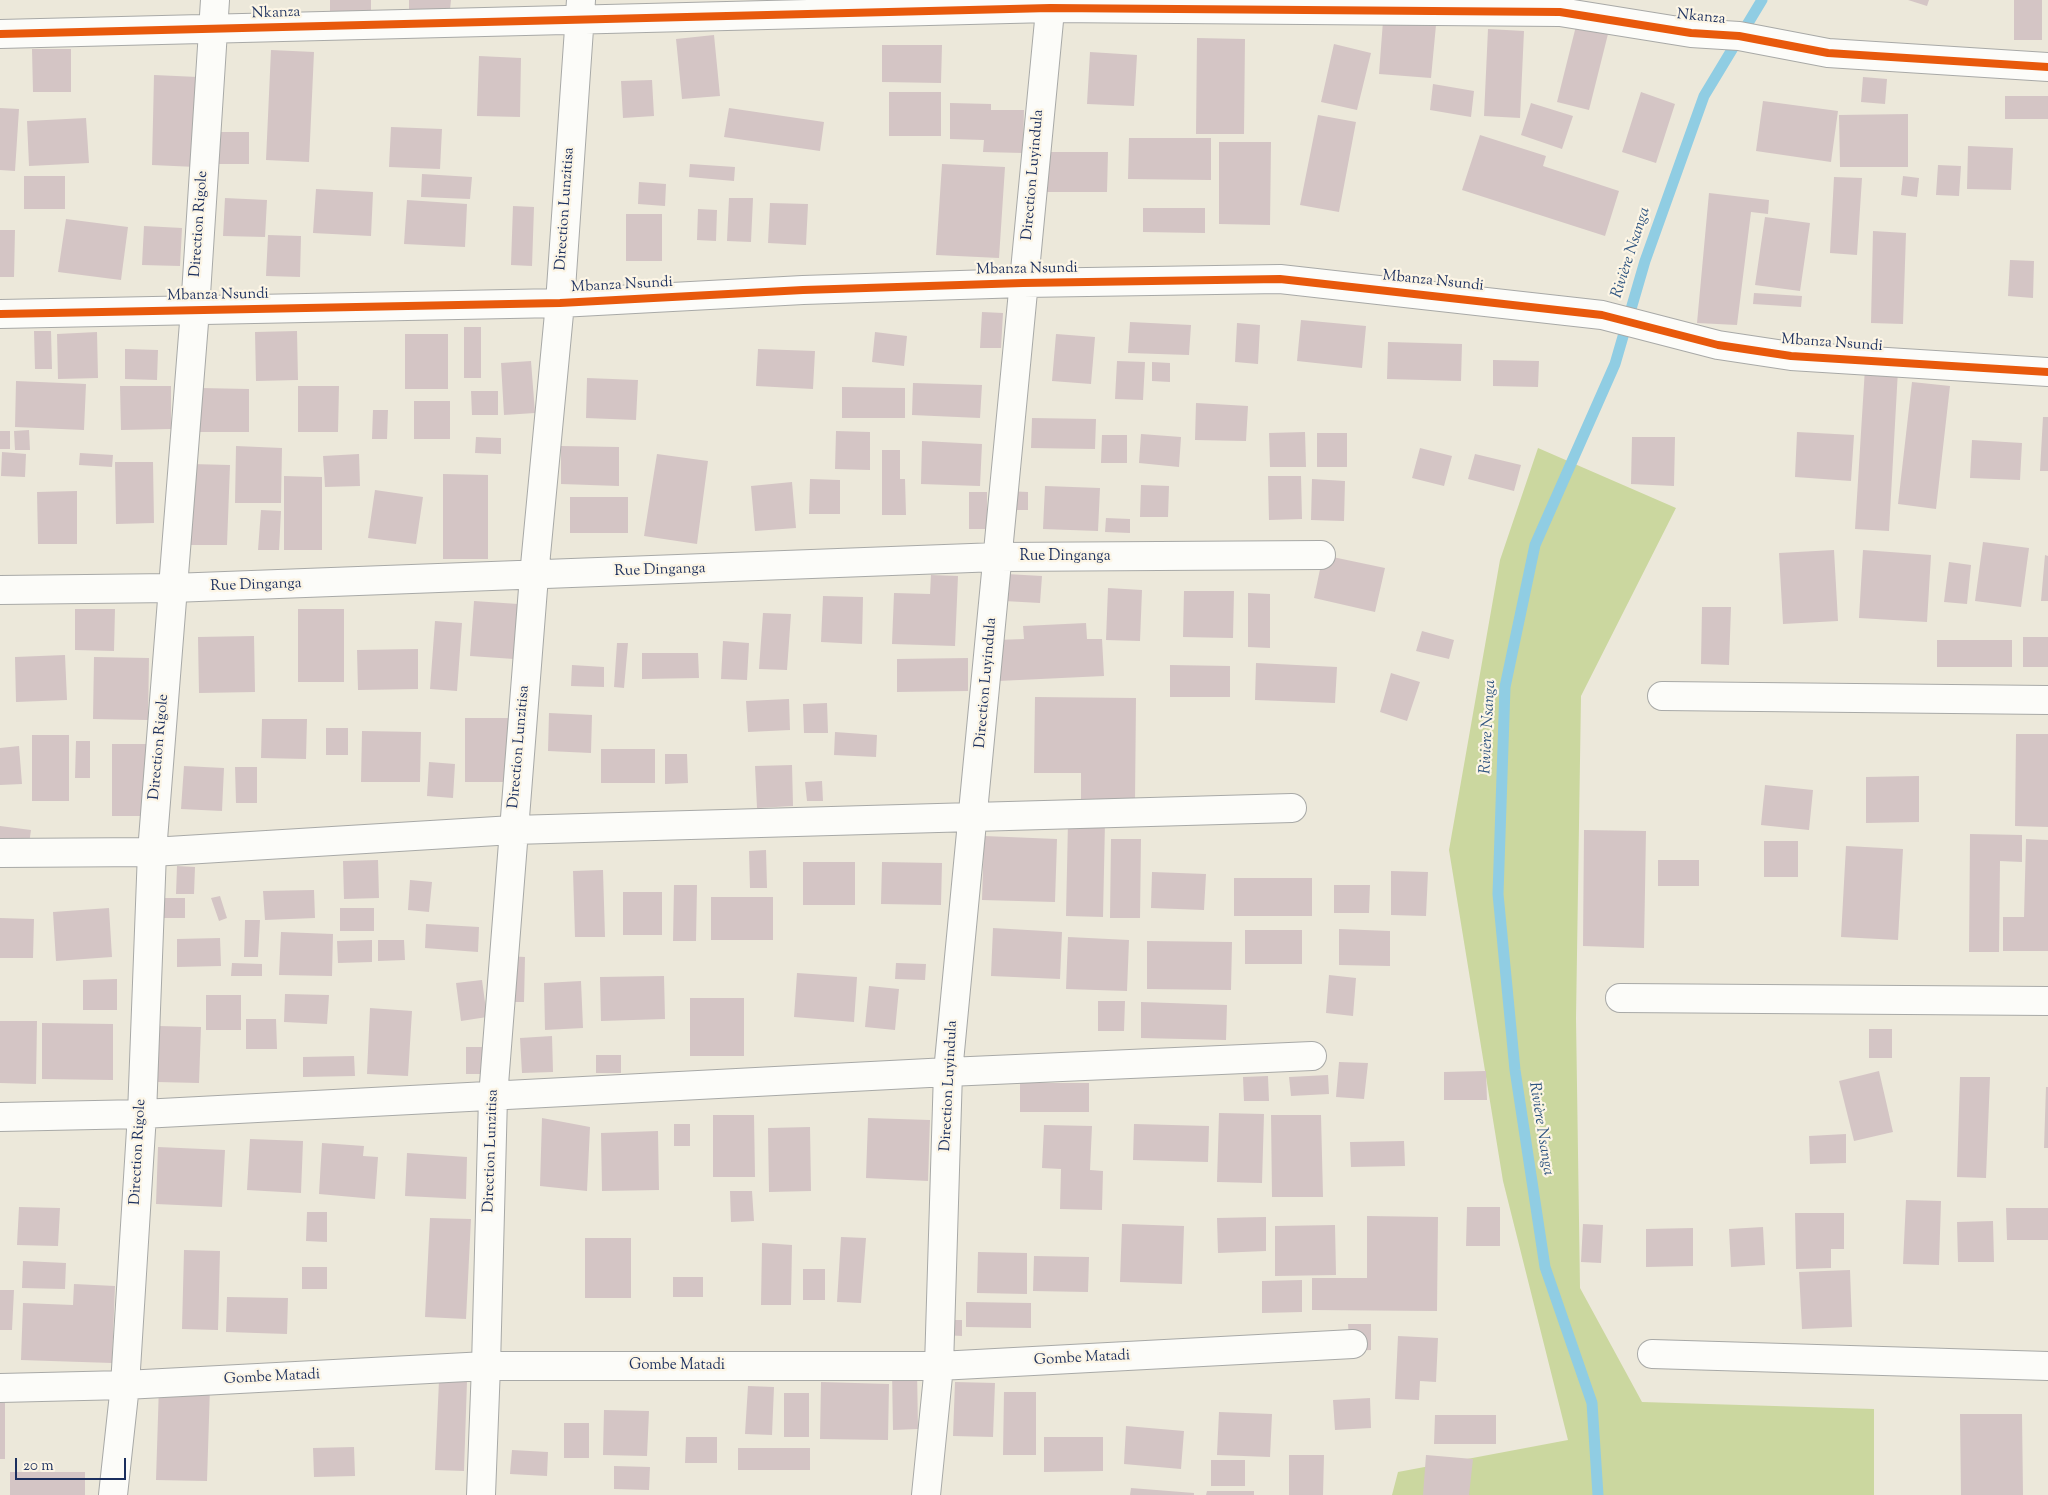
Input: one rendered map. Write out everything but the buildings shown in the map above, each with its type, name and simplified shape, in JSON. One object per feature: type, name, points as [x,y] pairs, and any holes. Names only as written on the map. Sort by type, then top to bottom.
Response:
[{"type":"street","name":"Direction Rigole","points":[[113,1495],[124,1385],[142,1114],[152,852],[195,310],[215,0]]},
{"type":"street","name":"Nkanza","points":[[0,34],[212,30],[580,10],[1050,4],[1560,12],[1691,33],[1739,36],[1828,53],[2048,67]]},
{"type":"street","name":"Direction Luyindula","points":[[926,1495],[939,1366],[948,1072],[974,818],[1050,4]]},
{"type":"street","name":"Direction Lunzitisa","points":[[481,1495],[493,1097],[534,576],[560,303],[580,10]]},
{"type":"street","name":"Mbanza Nsundi","points":[[0,314],[560,303],[803,290],[1023,283],[1280,279],[1602,315],[1718,345],[1791,356],[2048,372]]},
{"type":"street","name":"Rue Dinganga","points":[[0,590],[172,588],[534,576],[998,557],[1321,555]]},
{"type":"street","points":[[1662,696],[2048,700]]},
{"type":"street","points":[[0,853],[152,852],[513,830],[1292,808]]},
{"type":"street","points":[[1620,998],[2048,1001]]},
{"type":"street","points":[[0,1117],[142,1114],[948,1072],[1312,1056]]},
{"type":"street","name":"Gombe Matadi","points":[[0,1388],[124,1385],[486,1366],[939,1366],[1353,1344]]},
{"type":"street","points":[[1652,1354],[2048,1366]]},
{"type":"green space","points":[[1538,448],[1676,508],[1581,696],[1576,1018],[1580,1288],[1642,1402],[1874,1409],[1874,1495],[1392,1495],[1398,1472],[1568,1440],[1503,1181],[1449,850],[1500,560]]},
{"type":"waterway","name":"Rivière Nsanga","points":[[1598,1495],[1592,1403],[1545,1267],[1515,1070],[1498,894],[1505,687],[1535,545],[1615,364],[1645,261],[1704,96],[1762,0]]},
{"type":"cycle path","points":[[0,34],[1050,8],[1560,12],[1691,33],[1739,36],[1828,53],[2048,67]]},
{"type":"cycle path","points":[[0,314],[560,303],[803,290],[1023,283],[1280,279],[1602,315],[1718,345],[1791,356],[2048,372]]}]
